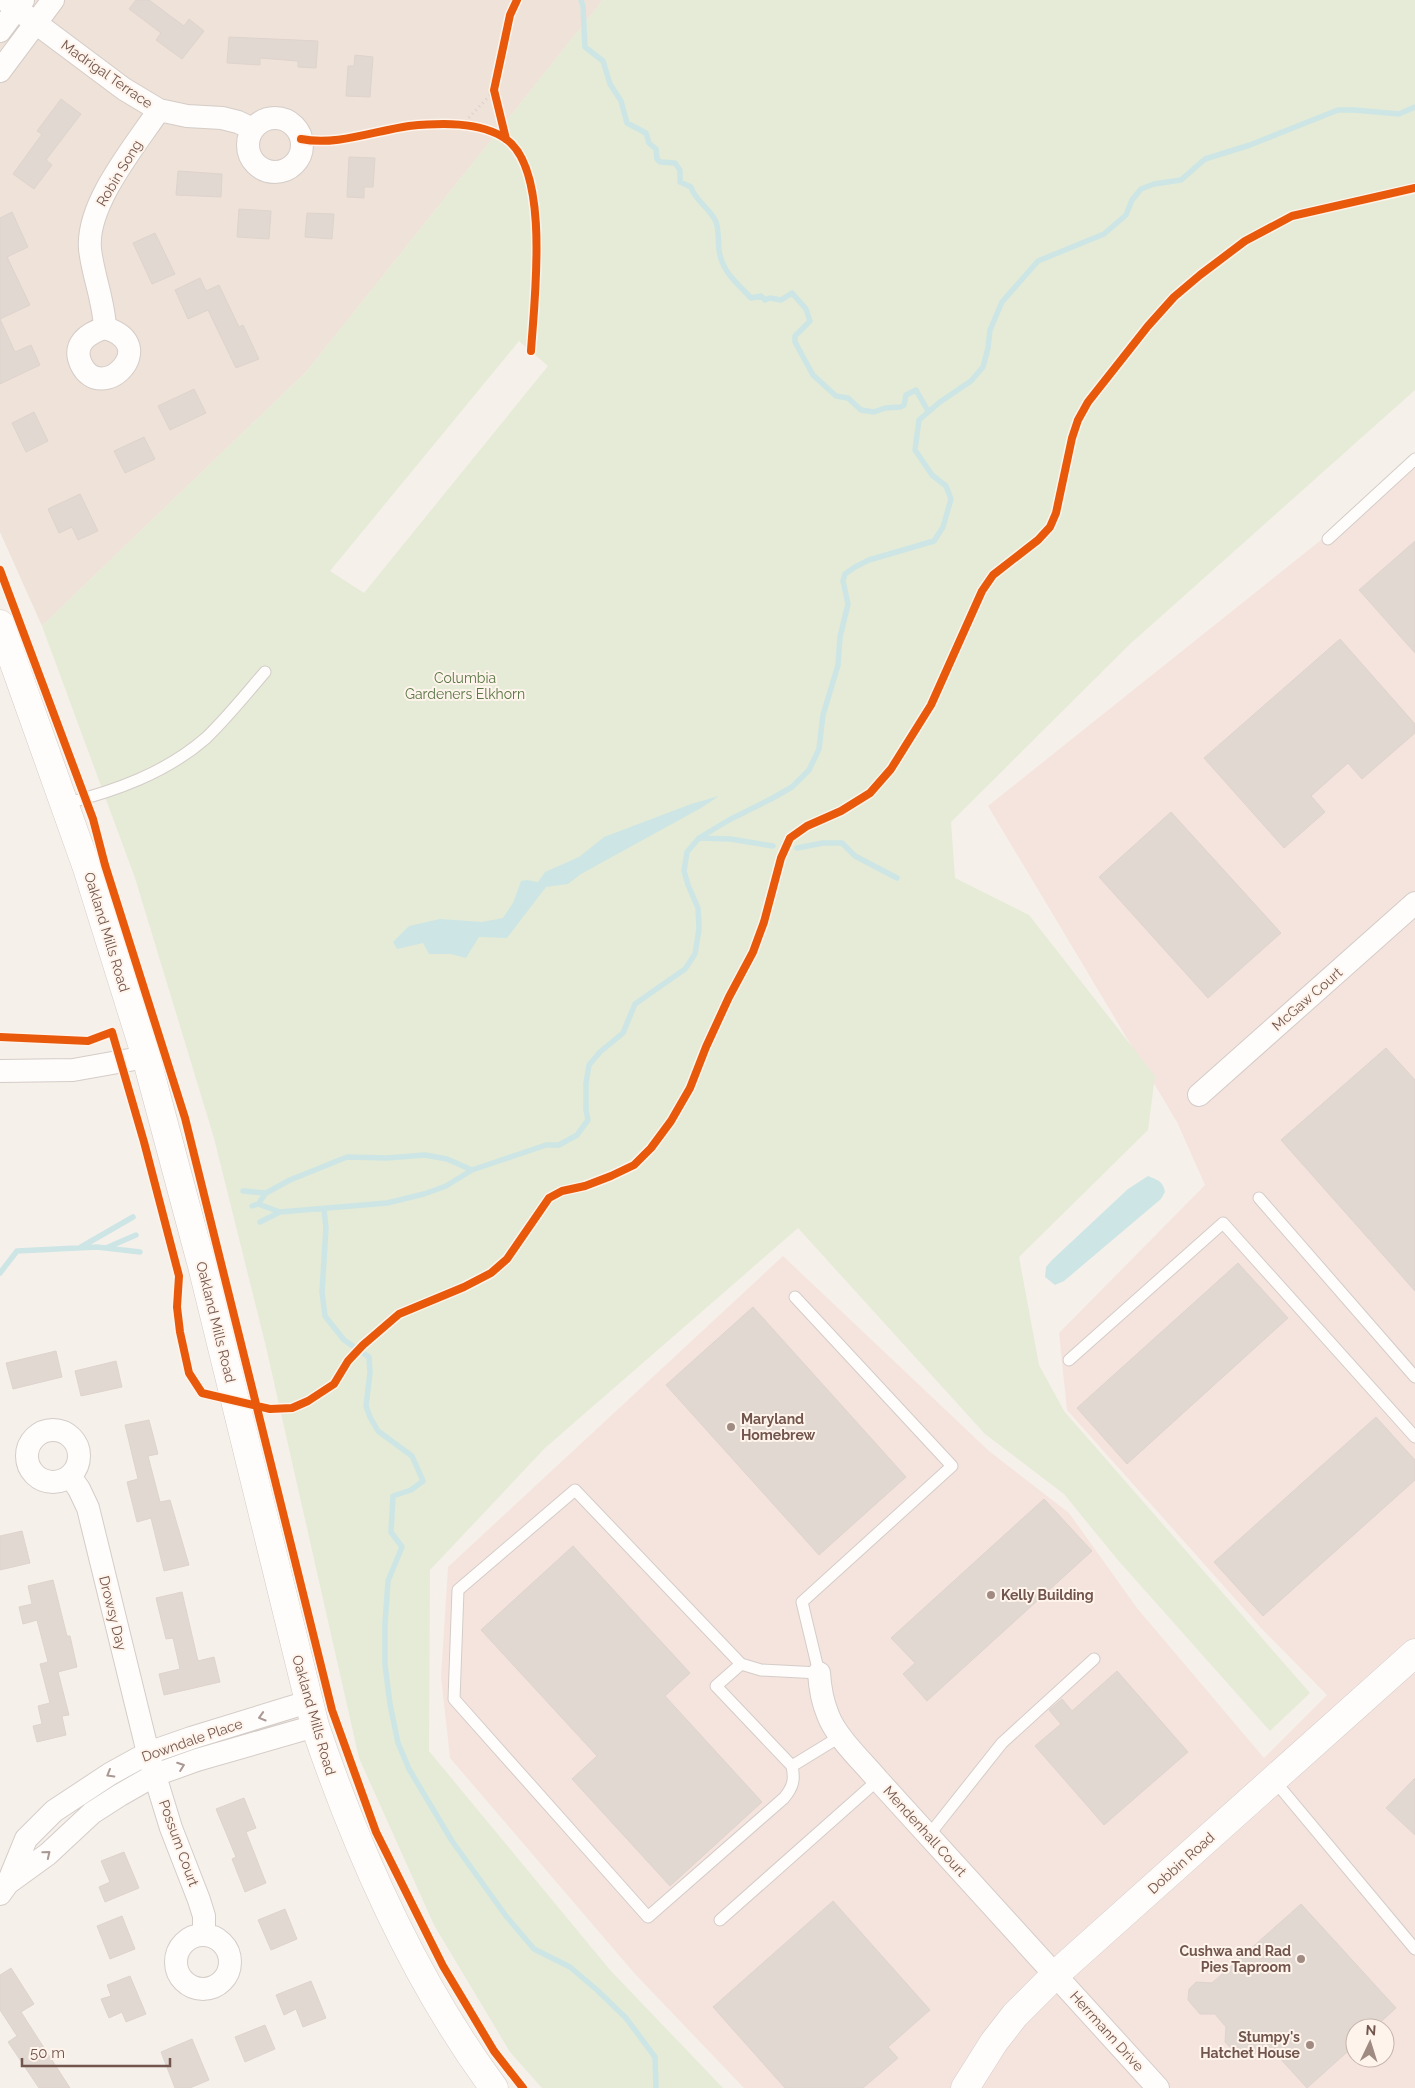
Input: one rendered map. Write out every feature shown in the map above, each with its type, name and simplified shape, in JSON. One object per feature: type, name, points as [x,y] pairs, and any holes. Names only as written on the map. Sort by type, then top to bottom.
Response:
[{"type":"street","points":[[0,31],[21,10],[53,0]]},
{"type":"street","points":[[0,71],[21,10]]},
{"type":"street","name":"Madrigal Terrace","points":[[21,10],[124,89],[158,110],[187,116],[222,118],[238,122],[253,129]]},
{"type":"street","name":"Robin Song","points":[[104,328],[104,313],[90,247],[93,219],[109,185],[158,110]]},
{"type":"street","points":[[267,119],[284,119],[292,124],[301,139],[299,156],[287,169],[270,171],[261,168],[250,155],[249,137],[253,129],[267,119]]},
{"type":"street","name":"Oakland Mills Road","points":[[0,624],[88,868],[146,1057],[202,1266],[312,1714],[334,1782],[389,1911],[423,1977],[494,2088]]},
{"type":"street","name":"McGaw Court","points":[[1199,1095],[1415,903]]},
{"type":"street","points":[[0,1071],[73,1070],[146,1057]]},
{"type":"street","name":"Drowsy Day","points":[[70,1476],[88,1508],[148,1754]]},
{"type":"street","name":"Dobbin Road","points":[[964,2088],[994,2042],[1015,2015],[1056,1975],[1415,1653]]},
{"type":"street","name":"Mendenhall Court","points":[[819,1673],[821,1695],[828,1717],[841,1736],[878,1780],[1056,1975]]},
{"type":"street","name":"Downdale Place","points":[[3,1884],[26,1839],[54,1812],[110,1774],[148,1754],[191,1738],[312,1714]]},
{"type":"street","name":"Downdale Place","points":[[3,1884],[48,1854],[92,1813],[155,1775],[312,1714]]},
{"type":"street","name":"Possum Court","points":[[148,1754],[171,1828],[204,1916],[204,1934]]},
{"type":"street","name":"Herrmann Drive","points":[[1056,1975],[1158,2088]]},
{"type":"lane","points":[[1328,540],[1415,459]]},
{"type":"lane","points":[[64,804],[129,783],[178,760],[207,737],[265,672]]},
{"type":"lane","points":[[1259,1198],[1415,1377]]},
{"type":"lane","points":[[1069,1360],[1224,1224],[1415,1437]]},
{"type":"lane","points":[[741,1664],[716,1686],[792,1766],[795,1779],[792,1789],[648,1918],[454,1699],[458,1590],[575,1490],[741,1664],[761,1670],[819,1673],[802,1602],[952,1466],[796,1297]]},
{"type":"lane","points":[[929,1835],[1002,1743],[1094,1658]]},
{"type":"lane","points":[[792,1766],[841,1736]]},
{"type":"lane","points":[[1273,1779],[1415,1949]]},
{"type":"lane","points":[[720,1920],[824,1830],[878,1780]]},
{"type":"path","points":[[516,0],[510,15],[494,90],[506,139],[519,154],[527,171],[532,190],[537,263],[531,351]]},
{"type":"path","points":[[462,125],[494,90]]},
{"type":"path","points":[[301,139],[316,142],[410,126],[462,125],[506,139]]},
{"type":"path","points":[[270,1409],[292,1408],[319,1395],[334,1384],[348,1361],[363,1345],[399,1314],[464,1287],[491,1273],[507,1259],[549,1198],[562,1191],[585,1186],[634,1165],[651,1148],[671,1121],[690,1088],[714,1030],[753,952],[764,922],[781,858],[790,838],[807,826],[841,811],[870,793],[891,769],[931,705],[982,591],[992,575],[1038,540],[1050,527],[1056,513],[1072,438],[1078,420],[1088,402],[1148,326],[1174,298],[1200,275],[1245,241],[1292,216],[1415,188]]},
{"type":"path","points":[[0,1037],[88,1041],[112,1032]]},
{"type":"path","points":[[180,1276],[177,1306],[180,1332],[189,1373],[202,1393]]},
{"type":"shaded area","points":[[0,0],[603,0],[307,371],[42,626],[0,532]]},
{"type":"shaded area","points":[[1415,465],[1415,2088],[744,2088],[635,1974],[450,1758],[441,1677],[448,1567],[783,1256],[989,1451],[1069,1513],[1137,1608],[1264,1758],[1327,1695],[1262,1629],[1067,1410],[1059,1333],[1205,1185],[1177,1122],[988,806]]},
{"type":"green space","name":"Columbia Gardeners Elkhorn","points":[[603,0],[1415,0],[1415,390],[1130,644],[951,822],[955,878],[1029,915],[1155,1076],[1148,1130],[1019,1257],[1039,1365],[1064,1411],[1310,1693],[1270,1731],[1117,1559],[1064,1494],[985,1434],[798,1228],[545,1448],[430,1570],[429,1751],[610,1970],[723,2088],[542,2088],[510,2052],[434,1925],[359,1758],[266,1347],[214,1138],[135,878],[42,626],[307,371]],"holes":[[[519,341],[548,366],[364,593],[330,571]]]},
{"type":"water","points":[[719,796],[701,808],[581,874],[568,884],[546,887],[507,938],[479,937],[466,958],[451,954],[429,954],[423,943],[397,949],[393,942],[409,926],[440,919],[482,922],[503,918],[513,903],[521,881],[538,882],[545,872],[579,857],[604,837],[691,804]]},
{"type":"water","points":[[1148,1176],[1163,1185],[1165,1192],[1161,1199],[1064,1281],[1055,1285],[1045,1277],[1046,1267],[1052,1260],[1128,1189]]},
{"type":"building","points":[[136,0],[149,0],[184,26],[189,19],[204,31],[182,59],[156,40],[161,33],[129,9]]},
{"type":"building","points":[[229,37],[318,41],[316,68],[298,67],[298,61],[260,58],[260,65],[227,63]]},
{"type":"building","points":[[355,55],[373,57],[370,97],[346,96],[348,66],[354,66]]},
{"type":"building","points":[[61,99],[81,114],[46,160],[52,165],[34,189],[13,174],[42,134],[37,131]]},
{"type":"building","points":[[349,157],[375,158],[373,187],[364,187],[364,198],[347,197]]},
{"type":"building","points":[[178,171],[222,174],[221,197],[176,195]]},
{"type":"building","points":[[239,209],[271,211],[269,239],[237,237]]},
{"type":"building","points":[[12,212],[28,247],[7,257],[30,305],[0,319],[0,218]]},
{"type":"building","points":[[307,213],[334,214],[332,239],[305,237]]},
{"type":"building","points":[[155,233],[175,274],[152,284],[133,243]]},
{"type":"building","points":[[200,278],[206,291],[219,285],[239,327],[243,325],[259,359],[236,368],[208,310],[188,319],[175,290]]},
{"type":"building","points":[[0,319],[15,352],[31,345],[40,365],[0,384]]},
{"type":"building","points":[[194,389],[206,413],[170,430],[158,406]]},
{"type":"building","points":[[34,412],[48,441],[26,452],[12,423]]},
{"type":"building","points":[[144,437],[155,459],[125,473],[114,451]]},
{"type":"building","points":[[80,494],[98,531],[78,540],[72,527],[59,533],[48,509]]},
{"type":"building","points":[[1415,541],[1415,653],[1359,590]]},
{"type":"building","points":[[1340,639],[1415,724],[1415,733],[1362,779],[1348,763],[1311,796],[1325,812],[1284,848],[1204,758]]},
{"type":"building","points":[[1171,812],[1281,933],[1208,998],[1099,877]]},
{"type":"building","points":[[1386,1048],[1415,1080],[1415,1291],[1281,1140]]},
{"type":"building","points":[[1238,1263],[1288,1318],[1127,1464],[1077,1408]]},
{"type":"building","points":[[753,1307],[906,1477],[819,1555],[666,1385]]},
{"type":"building","points":[[56,1351],[62,1377],[13,1389],[6,1363]]},
{"type":"building","points":[[116,1361],[122,1387],[81,1396],[75,1371]]},
{"type":"building","points":[[1376,1417],[1415,1460],[1415,1480],[1263,1616],[1214,1562]]},
{"type":"building","points":[[149,1420],[158,1454],[148,1456],[160,1502],[170,1500],[189,1565],[164,1571],[151,1518],[137,1522],[127,1482],[138,1479],[125,1425]]},
{"type":"building","name":"Kelly Building","points":[[1044,1499],[1092,1551],[927,1701],[903,1674],[915,1663],[891,1638]]},
{"type":"building","points":[[22,1531],[30,1563],[0,1570],[0,1536]]},
{"type":"building","points":[[573,1546],[690,1673],[665,1696],[762,1802],[670,1886],[572,1779],[597,1756],[481,1630]]},
{"type":"building","points":[[53,1580],[77,1667],[58,1672],[69,1715],[62,1716],[66,1735],[37,1742],[33,1726],[42,1724],[38,1706],[50,1703],[40,1664],[48,1662],[37,1620],[23,1624],[19,1607],[32,1604],[28,1586]]},
{"type":"building","points":[[182,1592],[198,1661],[214,1657],[220,1682],[164,1695],[159,1674],[180,1669],[173,1638],[166,1639],[156,1598]]},
{"type":"building","points":[[1117,1671],[1188,1752],[1104,1825],[1035,1746],[1061,1724],[1049,1710],[1062,1699],[1072,1711]]},
{"type":"building","points":[[1415,1778],[1415,1835],[1386,1808]]},
{"type":"building","points":[[244,1798],[256,1828],[246,1832],[266,1883],[245,1892],[232,1859],[236,1857],[216,1809]]},
{"type":"building","points":[[124,1852],[139,1888],[105,1902],[99,1887],[110,1882],[101,1861]]},
{"type":"building","points":[[833,1901],[930,2010],[888,2047],[898,2058],[863,2088],[785,2088],[713,2007]]},
{"type":"building","points":[[1301,1904],[1396,2008],[1385,2018],[1345,2018],[1345,2054],[1307,2088],[1266,2043],[1252,2056],[1237,2055],[1225,2042],[1226,2027],[1215,2014],[1200,2014],[1188,2000],[1189,1989],[1196,1982],[1212,1983]]},
{"type":"building","points":[[285,1909],[297,1939],[271,1950],[258,1920]]},
{"type":"building","points":[[122,1916],[135,1949],[110,1959],[97,1926]]},
{"type":"building","points":[[11,1968],[34,2004],[21,2012],[70,2088],[39,2088],[8,2042],[17,2036],[0,2010],[0,1975]]},
{"type":"building","points":[[130,1976],[146,2014],[126,2022],[122,2012],[109,2018],[101,1999],[111,1996],[107,1985]]},
{"type":"building","points":[[311,1981],[326,2018],[303,2027],[296,2009],[284,2015],[276,1995]]},
{"type":"building","points":[[265,2025],[275,2049],[245,2062],[235,2037]]},
{"type":"building","points":[[192,2039],[209,2080],[190,2088],[175,2088],[161,2052]]},
{"type":"waterway","points":[[581,0],[585,47],[603,61],[610,84],[621,101],[627,123],[646,133],[649,143],[656,149],[657,159],[660,162],[675,163],[680,170],[680,182],[691,187],[696,197],[714,217],[718,229],[721,258],[731,277],[751,298],[761,296],[765,300],[770,298],[781,300],[792,293],[806,309],[810,321],[795,336],[795,342],[813,375],[836,396],[848,398],[861,410],[874,412],[885,408],[900,407],[904,405],[906,395],[916,390],[928,411]]},
{"type":"waterway","points":[[260,1222],[280,1212],[387,1203],[424,1194],[446,1186],[472,1170],[546,1145],[559,1145],[577,1135],[588,1120],[586,1083],[589,1065],[600,1052],[623,1033],[635,1004],[685,969],[695,954],[699,929],[698,908],[684,871],[687,852],[699,838],[792,787],[809,770],[819,749],[823,715],[838,665],[840,637],[848,604],[843,581],[845,574],[869,560],[934,541],[943,527],[951,499],[946,486],[932,475],[915,450],[919,420],[940,402],[971,381],[983,367],[990,330],[1002,302],[1038,261],[1104,234],[1126,215],[1132,200],[1141,189],[1154,184],[1181,180],[1205,159],[1250,145],[1338,110],[1399,114],[1415,107]]},
{"type":"waterway","points":[[699,838],[730,839],[773,846]]},
{"type":"waterway","points":[[797,848],[823,843],[842,843],[855,856],[897,878]]},
{"type":"waterway","points":[[266,1193],[290,1180],[347,1157],[387,1158],[425,1155],[447,1159],[472,1170]]},
{"type":"waterway","points":[[243,1191],[266,1193],[258,1204]]},
{"type":"waterway","points":[[252,1206],[258,1204],[280,1212]]},
{"type":"waterway","points":[[324,1209],[326,1228],[322,1292],[325,1316],[344,1340],[369,1357],[370,1373],[366,1406],[370,1417],[378,1431],[412,1456],[423,1481],[411,1490],[393,1496],[391,1532],[402,1547],[388,1581],[385,1665],[398,1743],[409,1769],[452,1841],[506,1916],[534,1949],[570,1967],[626,2018],[655,2057],[656,2088]]},
{"type":"waterway","points":[[81,1247],[133,1217]]},
{"type":"waterway","points":[[106,1248],[136,1235]]},
{"type":"waterway","points":[[0,1273],[17,1251],[97,1247],[140,1252]]},
{"type":"cycle path","points":[[506,139],[494,90],[510,15],[517,0]]},
{"type":"cycle path","points":[[301,139],[328,141],[396,128],[433,124],[472,126],[496,133],[506,139],[520,155],[529,179],[534,207],[536,271],[531,351]]},
{"type":"cycle path","points":[[0,1037],[88,1041],[112,1032],[144,1142],[179,1276],[177,1307],[180,1332],[189,1373],[202,1393],[270,1409],[292,1408],[308,1401],[334,1384],[348,1361],[363,1345],[399,1314],[464,1287],[491,1273],[507,1259],[549,1198],[562,1191],[585,1186],[611,1176],[634,1165],[651,1148],[671,1121],[690,1088],[729,997],[753,952],[764,922],[781,858],[790,838],[807,826],[841,811],[870,793],[891,769],[931,705],[982,591],[993,575],[1038,540],[1050,527],[1056,513],[1072,438],[1078,420],[1088,402],[1148,326],[1174,297],[1245,241],[1292,216],[1415,188]]},
{"type":"cycle path","points":[[0,570],[93,819],[105,865],[185,1118],[332,1710],[376,1832],[443,1966],[494,2051],[523,2088]]},
{"type":"place","name":"Maryland Homebrew","points":[[731,1427]]},
{"type":"place","name":"Kelly Building","points":[[991,1595]]},
{"type":"place","name":"Cushwa and Rad Pies Taproom","points":[[1301,1959]]},
{"type":"place","name":"Stumpy's Hatchet House","points":[[1310,2045]]}]
